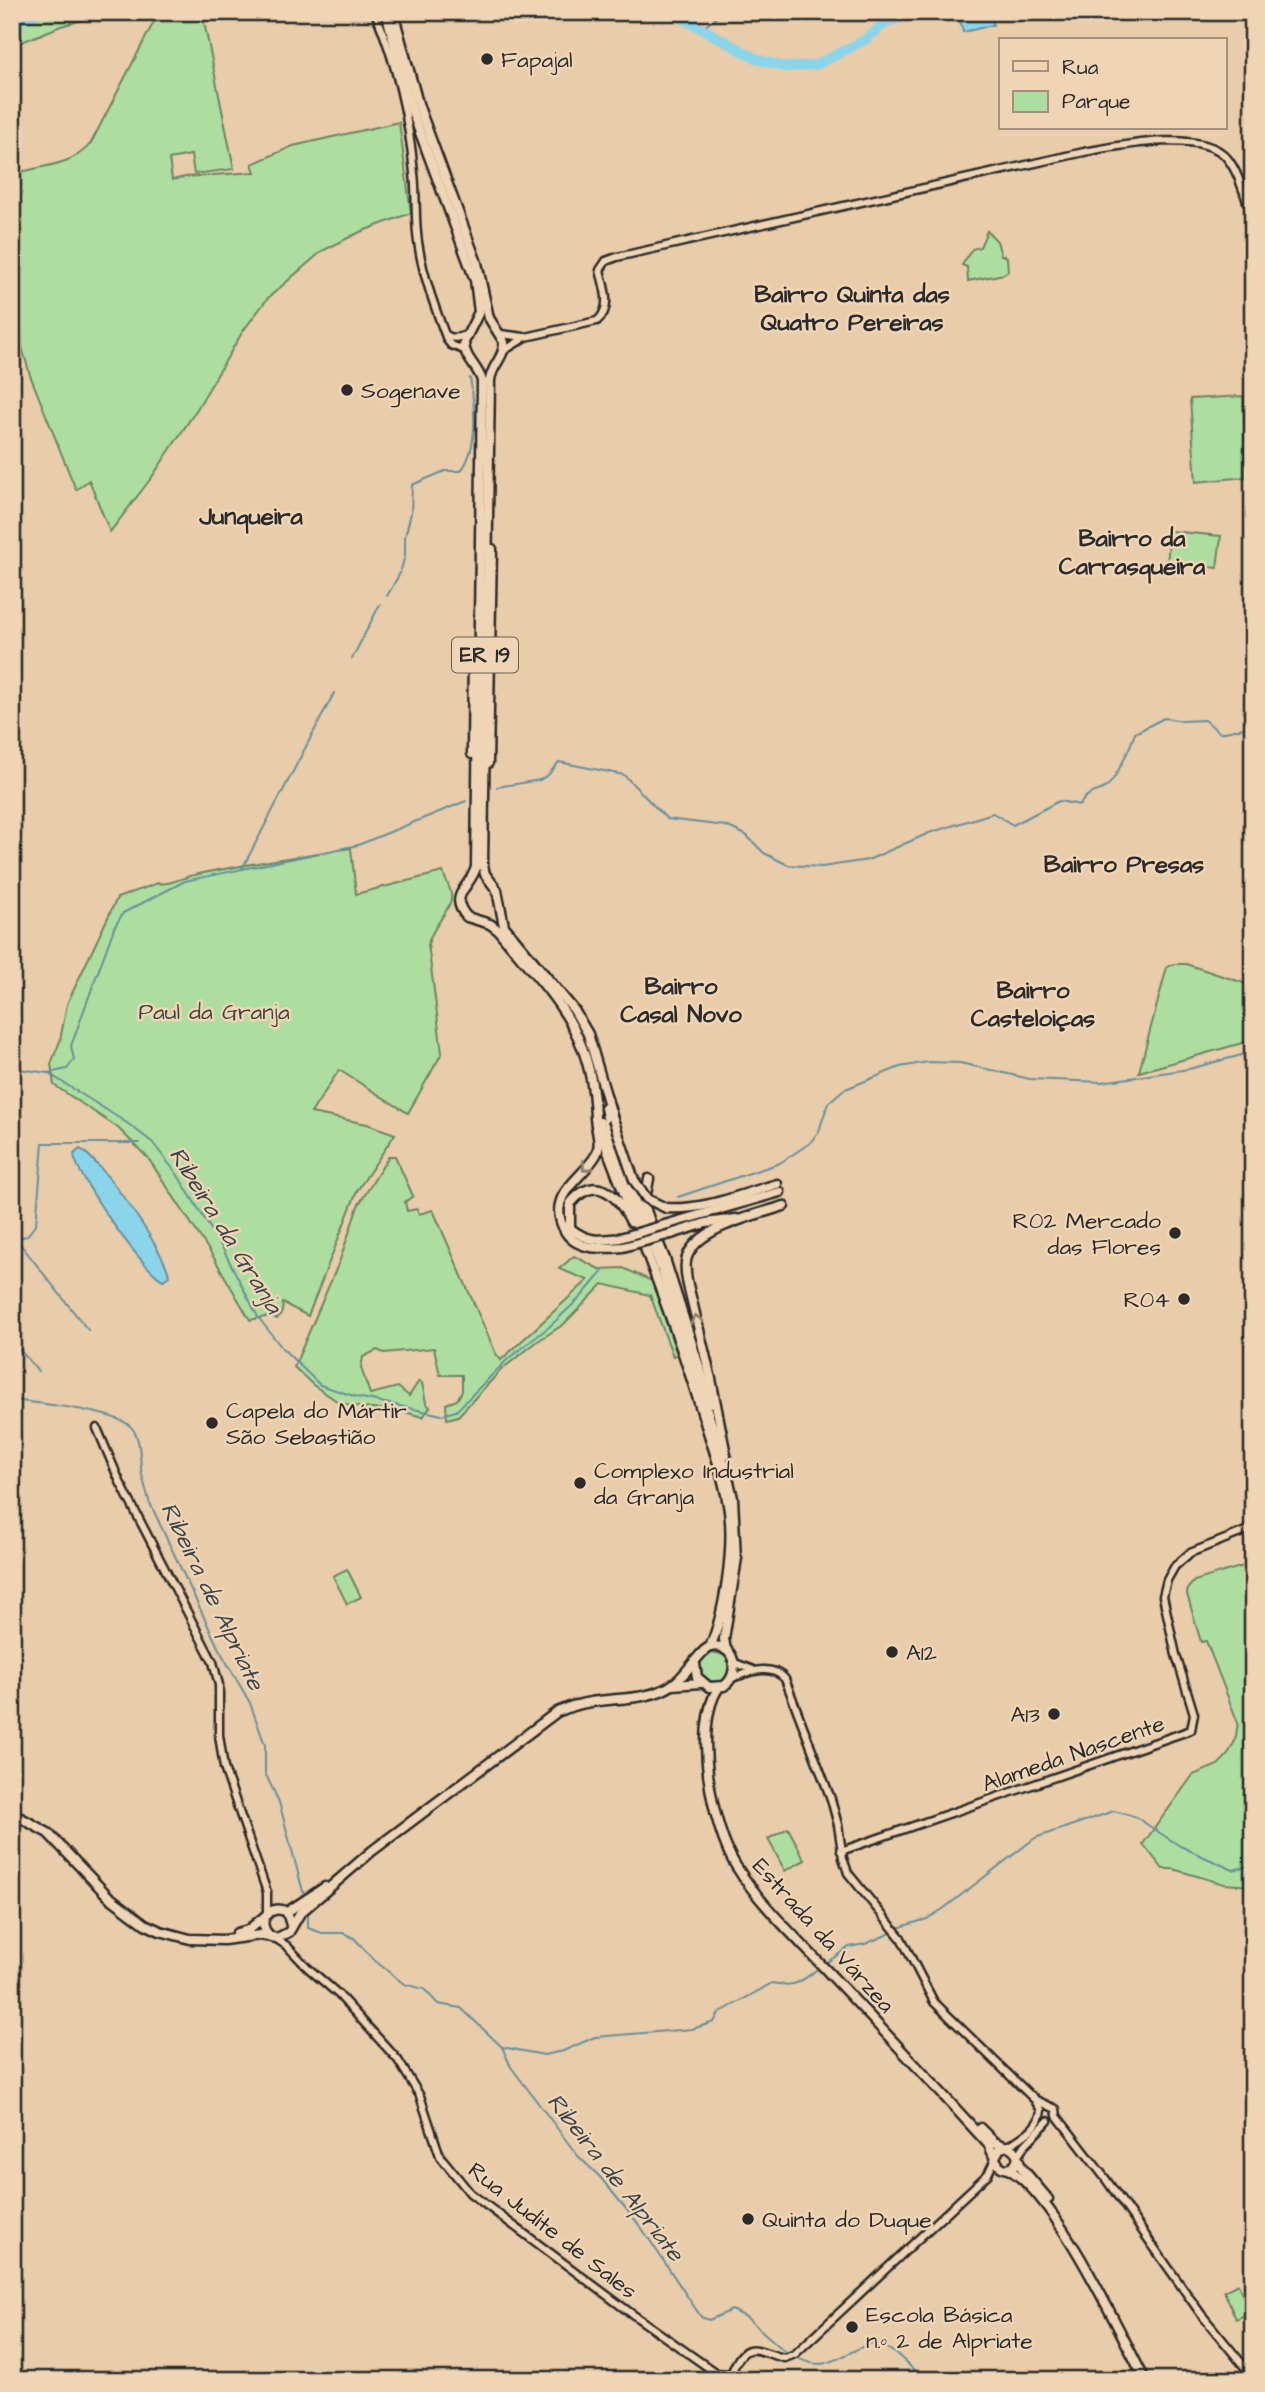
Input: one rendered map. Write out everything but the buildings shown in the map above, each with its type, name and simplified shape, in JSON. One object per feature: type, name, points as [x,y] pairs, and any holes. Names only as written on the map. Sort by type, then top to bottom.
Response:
[{"type":"main road","points":[[386,12],[415,109],[473,272],[479,312],[464,351],[479,371],[482,381],[481,437],[475,485],[472,695],[472,812],[477,841],[476,867],[469,883],[459,895],[461,911],[498,930],[567,1014],[580,1038],[590,1067],[598,1152],[588,1167],[568,1186],[561,1197],[558,1210],[565,1232],[573,1241],[589,1248],[671,1234],[706,1223],[746,1218]]},
{"type":"main road","points":[[393,12],[415,109],[477,263],[488,313],[505,349],[489,380],[488,518],[493,562],[490,750],[485,792],[483,865],[485,874],[497,890],[504,926],[574,1010],[594,1050],[613,1119],[634,1180],[647,1199],[666,1208],[681,1209],[779,1188],[668,1224],[622,1242],[592,1241],[580,1237],[570,1228],[570,1204],[579,1193],[595,1187],[609,1192],[629,1217],[650,1259]]},
{"type":"main road","points":[[470,332],[480,326],[498,331]]},
{"type":"main road","points":[[473,363],[489,366],[496,363]]},
{"type":"main road","points":[[469,883],[484,880],[492,884]]},
{"type":"main road","points":[[482,921],[496,913],[499,906]]},
{"type":"main road","points":[[594,1050],[614,1149],[662,1270],[726,1469],[733,1498],[736,1560]]},
{"type":"main road","points":[[595,1102],[607,1149],[685,1359],[724,1483],[729,1514],[730,1560],[716,1633],[710,1647],[700,1653],[695,1664],[672,1685]]},
{"type":"main road","points":[[649,1180],[645,1204],[649,1219],[665,1259],[727,1457]]},
{"type":"main road","points":[[12,1810],[37,1820],[61,1838],[111,1893],[136,1914],[177,1932],[224,1938],[284,1936],[300,1913],[331,1884],[557,1712],[578,1704],[645,1695],[672,1685],[703,1684],[719,1687],[732,1678],[735,1663],[726,1650],[724,1639],[736,1560],[736,1499],[685,1270],[687,1257],[696,1244],[710,1233],[784,1206]]},
{"type":"main road","points":[[710,1647],[726,1650]]},
{"type":"main road","points":[[695,1664],[697,1677],[703,1684]]},
{"type":"main road","name":"Estrada da Várzea","points":[[703,1684],[709,1705],[707,1766],[715,1811],[735,1864],[770,1909],[989,2145],[998,2165],[1021,2177],[1040,2198],[1081,2260]]},
{"type":"main road","name":"Estrada da Várzea","points":[[709,1705],[719,1687]]},
{"type":"main road","points":[[224,1938],[248,1930],[265,1915],[283,1910],[331,1884]]},
{"type":"main road","points":[[283,1910],[290,1929]]},
{"type":"main road","points":[[265,1915],[263,1927],[271,1936]]},
{"type":"main road","name":"Estrada da Várzea","points":[[911,2059],[994,2142],[1015,2150],[1021,2167],[1055,2209],[1145,2380]]},
{"type":"main road","points":[[995,2158],[998,2150],[1006,2146]]},
{"type":"main road","points":[[1006,2169],[1014,2166],[1018,2158]]},
{"type":"street","points":[[375,12],[388,44],[408,133],[414,174],[419,250],[426,281],[445,334],[451,345],[464,351]]},
{"type":"street","points":[[505,349],[526,337],[597,321],[604,315],[607,307],[600,270],[602,265],[617,257],[1084,152],[1132,144],[1174,142],[1208,145],[1227,158],[1253,218]]},
{"type":"street","points":[[498,331],[526,337]]},
{"type":"street","points":[[445,334],[450,338],[470,332]]},
{"type":"street","points":[[97,1428],[120,1482],[213,1662],[219,1685],[219,1735],[224,1768],[267,1892],[283,1910]]},
{"type":"street","name":"Alameda Nascente","points":[[841,1851],[1191,1730],[1194,1714],[1176,1655],[1163,1596],[1165,1588],[1175,1566],[1190,1553],[1253,1528]]},
{"type":"street","points":[[735,1663],[754,1671]]},
{"type":"street","points":[[732,1678],[754,1671],[769,1670],[779,1672],[785,1679],[831,1799],[848,1873],[905,1944],[934,2002],[1034,2099],[1041,2113],[1071,2134],[1194,2304],[1253,2377]]},
{"type":"street","points":[[265,1915],[267,1892]]},
{"type":"street","points":[[290,1929],[293,1952]]},
{"type":"street","name":"Rua Judite de Sales","points":[[271,1936],[293,1952],[338,1994],[398,2060],[420,2096],[440,2156],[470,2193],[716,2373],[728,2374],[742,2353],[757,2348],[781,2357],[795,2354],[988,2174]]},
{"type":"street","points":[[1018,2158],[1025,2144],[1052,2120],[1056,2109],[1034,2099]]},
{"type":"street","points":[[1006,2146],[1031,2130],[1041,2113],[1050,2105]]},
{"type":"street","points":[[988,2174],[995,2158]]},
{"type":"street","points":[[988,2174],[1006,2169]]},
{"type":"green space","points":[[12,12],[110,12],[61,26],[12,46]]},
{"type":"green space","points":[[159,12],[202,12],[234,169],[194,174],[191,155],[169,159],[172,180],[255,172],[252,164],[293,146],[399,122],[411,213],[360,232],[322,251],[268,298],[243,331],[197,409],[152,477],[110,532],[89,480],[76,490],[30,375],[22,347],[19,291],[12,277],[12,175],[65,161],[91,143]]},
{"type":"green space","points":[[987,231],[997,241],[1001,255],[1007,257],[1008,271],[968,281],[967,267],[962,265],[972,249],[980,247]]},
{"type":"green space","points":[[1243,396],[1246,477],[1196,482],[1190,399]]},
{"type":"green space","points":[[1170,531],[1221,536],[1217,568],[1167,563]]},
{"type":"green space","name":"Paul da Granja","points":[[351,848],[356,894],[443,872],[451,899],[428,944],[442,1053],[408,1113],[339,1070],[311,1113],[367,1124],[395,1134],[357,1191],[308,1316],[283,1303],[282,1312],[277,1319],[271,1316],[250,1320],[214,1258],[148,1158],[118,1128],[54,1085],[51,1064],[60,1041],[67,1004],[117,898],[158,883],[194,875]]},
{"type":"green space","points":[[1186,964],[1253,986],[1253,1040],[1139,1072],[1167,967]]},
{"type":"green space","points":[[389,1156],[395,1156],[413,1196],[405,1202],[407,1211],[417,1209],[419,1214],[433,1210],[501,1360],[588,1280],[559,1269],[574,1256],[599,1269],[623,1268],[652,1281],[677,1354],[673,1356],[650,1295],[603,1284],[564,1324],[502,1369],[458,1416],[447,1419],[446,1404],[457,1400],[462,1391],[462,1375],[440,1375],[434,1348],[384,1353],[377,1350],[363,1357],[361,1368],[370,1394],[398,1387],[409,1396],[419,1381],[422,1383],[426,1403],[430,1407],[423,1417],[397,1410],[370,1409],[340,1403],[313,1385],[294,1367],[340,1260],[358,1206]]},
{"type":"green space","points":[[1253,1563],[1253,1886],[1224,1884],[1173,1869],[1163,1869],[1143,1844],[1193,1775],[1218,1765],[1227,1756],[1235,1741],[1238,1723],[1206,1641],[1201,1642],[1187,1594],[1188,1588],[1194,1581]]},
{"type":"green space","points":[[347,1569],[361,1597],[347,1604],[333,1576]]},
{"type":"green space","points":[[715,1653],[721,1654],[729,1662],[729,1674],[721,1682],[715,1683],[709,1682],[701,1674],[700,1668],[701,1662],[709,1654]]},
{"type":"green space","points":[[788,1828],[805,1860],[785,1871],[768,1839]]},
{"type":"green space","points":[[1238,2284],[1250,2313],[1236,2319],[1224,2291]]},
{"type":"water","points":[[990,12],[993,25],[963,32],[958,13]]},
{"type":"water","points":[[80,1149],[102,1170],[145,1229],[169,1276],[163,1280],[141,1260],[98,1201],[74,1154]]},
{"type":"waterway","points":[[12,24],[40,12]]},
{"type":"waterway","points":[[671,12],[757,59],[785,67],[816,65],[863,41],[887,22],[920,12]]},
{"type":"waterway","points":[[702,29],[723,12]]},
{"type":"waterway","points":[[387,596],[400,573],[405,556],[412,485],[445,471],[461,471],[467,461],[474,426],[470,378]]},
{"type":"waterway","points":[[352,659],[380,604]]},
{"type":"waterway","points":[[242,869],[334,693]]},
{"type":"waterway","points":[[497,787],[540,780],[559,762],[624,775],[667,819],[726,826],[746,835],[764,853],[788,865],[822,867],[868,860],[929,833],[993,813],[1013,825],[1059,801],[1080,805],[1089,794],[1110,783],[1123,762],[1135,733],[1164,718],[1182,721],[1205,720],[1220,733],[1253,726]]},
{"type":"waterway","points":[[48,1073],[67,1069],[74,1060],[71,1046],[114,928],[123,913],[185,881],[358,845],[466,801]]},
{"type":"waterway","name":"Ribeira da Granja","points":[[678,1197],[780,1163],[810,1143],[819,1131],[828,1103],[843,1090],[900,1067],[928,1062],[960,1063],[1030,1079],[1102,1082],[1189,1069],[1253,1052]]},
{"type":"waterway","name":"Ribeira da Granja","points":[[12,1068],[48,1073],[152,1142],[177,1174],[223,1249],[258,1317],[282,1348],[320,1385],[357,1397],[442,1415],[456,1411],[508,1359],[549,1327],[581,1297],[603,1271]]},
{"type":"waterway","points":[[12,1239],[27,1236],[36,1224],[43,1143],[140,1143]]},
{"type":"waterway","points":[[17,1240],[88,1330]]},
{"type":"waterway","points":[[12,1341],[38,1371]]},
{"type":"waterway","name":"Ribeira de Alpriate","points":[[12,1400],[95,1412],[124,1422],[135,1433],[149,1501],[219,1649],[250,1703],[265,1745],[265,1773],[279,1802],[304,1895]]},
{"type":"waterway","points":[[897,1928],[927,1919],[943,1909],[1035,1838],[1114,1811],[1134,1816],[1180,1846],[1233,1870],[1253,1865]]},
{"type":"waterway","name":"Ribeira de Alpriate","points":[[308,1914],[308,1928],[322,1933],[343,1933],[354,1938],[374,1960],[404,1984],[424,1989],[438,2004],[461,2008],[502,2047],[511,2067],[578,2156],[600,2177],[641,2227],[701,2317],[709,2320],[732,2310],[746,2317],[788,2354]]},
{"type":"waterway","points":[[826,1963],[849,1947],[865,1944],[891,1933]]},
{"type":"waterway","points":[[502,2047],[544,2055],[563,2051],[595,2037],[692,2029],[714,2022],[719,2013],[772,1983],[798,1983],[819,1968]]},
{"type":"waterway","name":"Ribeira de Alpriate","points":[[796,2357],[808,2362],[829,2363],[877,2342],[898,2355],[925,2380]]},
{"type":"place","name":"Fapajal","points":[[487,59]]},
{"type":"place","name":"Sogenave","points":[[347,390]]},
{"type":"place","name":"R02 Mercado das Flores","points":[[1175,1233]]},
{"type":"place","name":"R04","points":[[1184,1299]]},
{"type":"place","name":"Capela do Mártir São Sebastião","points":[[212,1423]]},
{"type":"place","name":"Complexo Industrial da Granja","points":[[580,1483]]},
{"type":"place","name":"A12","points":[[892,1652]]},
{"type":"place","name":"A13","points":[[1054,1714]]},
{"type":"place","name":"Quinta do Duque","points":[[748,2219]]},
{"type":"place","name":"Escola Básica n.º 2 de Alpriate","points":[[852,2327]]},
{"type":"district","name":"Bairro Quinta das Quatro Pereiras","points":[[852,308]]},
{"type":"district","name":"Junqueira","points":[[251,516]]},
{"type":"district","name":"Bairro da Carrasqueira","points":[[1132,552]]},
{"type":"district","name":"Bairro Presas","points":[[1124,864]]},
{"type":"district","name":"Bairro Casal Novo","points":[[681,1000]]},
{"type":"district","name":"Bairro Casteloiças","points":[[1033,1004]]}]
